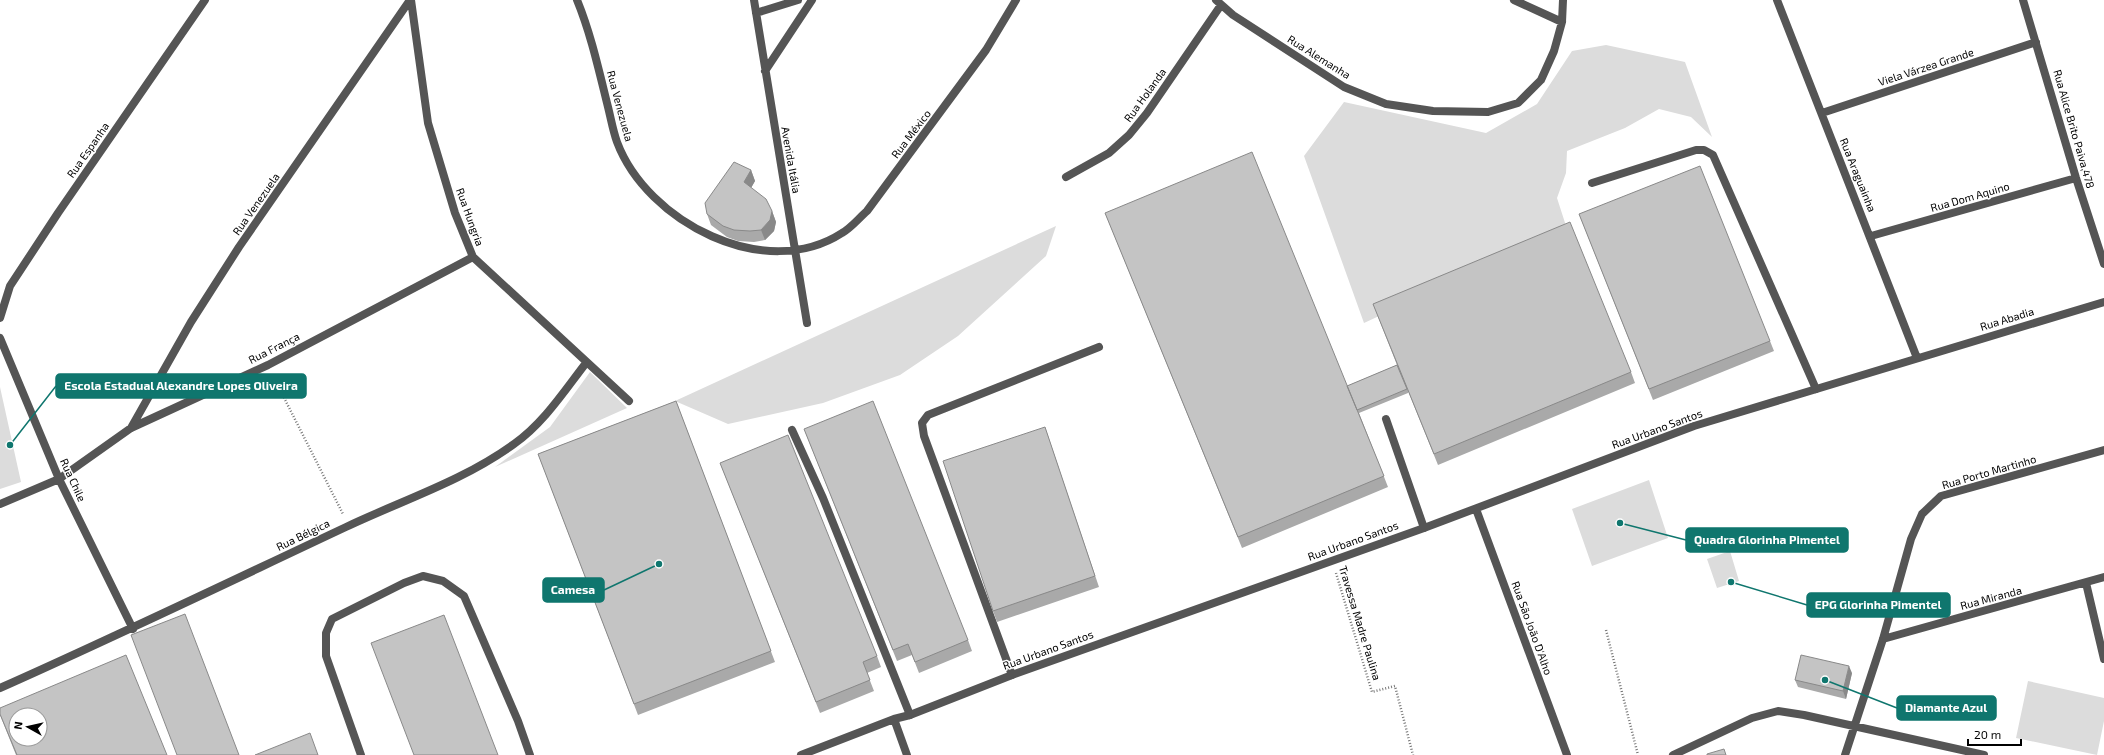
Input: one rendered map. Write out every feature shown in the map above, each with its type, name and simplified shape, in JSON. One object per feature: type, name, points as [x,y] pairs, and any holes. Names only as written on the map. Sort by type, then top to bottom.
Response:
[{"type":"street","name":"Rua Espanha","points":[[0,318],[10,286],[58,213],[205,0]]},
{"type":"street","name":"Rua Hungria","points":[[411,0],[428,122],[455,213],[473,257],[586,363],[629,401]]},
{"type":"street","name":"Rua Venezuela","points":[[131,428],[191,322],[239,247],[411,0]]},
{"type":"street","name":"Rua Venezuela","points":[[577,0],[587,24],[617,143],[634,174],[662,205],[694,228],[727,242],[764,252],[796,250]]},
{"type":"street","name":"Avenida Itália","points":[[754,0],[807,323]]},
{"type":"street","points":[[756,13],[798,0]]},
{"type":"street","points":[[765,71],[812,0]]},
{"type":"street","name":"Rua México","points":[[796,250],[822,243],[843,233],[866,211],[986,50],[1016,0]]},
{"type":"street","points":[[1514,0],[1562,22]]},
{"type":"street","name":"Rua Alemanha","points":[[1218,2],[1233,15],[1344,87],[1386,104],[1433,111],[1488,112],[1518,102],[1541,80],[1554,51],[1562,22],[1563,0]]},
{"type":"street","name":"Rua Araguainha","points":[[1777,0],[1871,236],[1917,358]]},
{"type":"street","name":"Rua Alice Brito Paiva,478","points":[[2023,0],[2076,178],[2104,264]]},
{"type":"street","name":"Rua Holanda","points":[[1066,177],[1109,153],[1129,135],[1147,113],[1218,2]]},
{"type":"street","name":"Viela Várzea Grande","points":[[1822,113],[2036,42]]},
{"type":"street","points":[[1592,183],[1696,150],[1704,150],[1712,155],[1816,389]]},
{"type":"street","name":"Rua Dom Aquino","points":[[1871,236],[2076,178]]},
{"type":"street","name":"Rua França","points":[[0,504],[59,478],[131,428],[268,365],[473,257]]},
{"type":"street","name":"Rua Abadia","points":[[1917,358],[2104,302]]},
{"type":"street","name":"Rua Chile","points":[[0,338],[59,478],[134,629]]},
{"type":"street","points":[[1012,675],[924,436],[922,423],[928,415],[1098,347]]},
{"type":"street","name":"Rua Urbano Santos","points":[[801,755],[894,718],[910,715],[1012,675],[1424,528],[1694,426],[1917,358]]},
{"type":"street","name":"Rua Bélgica","points":[[0,688],[134,629],[349,526],[477,469],[516,443],[546,414],[586,363]]},
{"type":"street","points":[[1386,418],[1424,528]]},
{"type":"street","points":[[792,430],[823,498],[910,715]]},
{"type":"street","name":"Rua Porto Martinho","points":[[1845,755],[1922,514],[1941,496],[2104,450]]},
{"type":"street","name":"Rua São João D'Alho","points":[[1476,509],[1567,755]]},
{"type":"street","points":[[361,755],[326,656],[326,633],[332,619],[404,583],[423,576],[443,580],[464,596],[518,721],[530,755]]},
{"type":"street","name":"Rua Miranda","points":[[1883,639],[2104,577]]},
{"type":"street","points":[[2086,583],[2104,659]]},
{"type":"street","points":[[1674,755],[1752,718],[1778,711],[1855,726],[1984,755]]},
{"type":"street","points":[[894,718],[907,755]]},
{"type":"path","points":[[268,365],[349,526]]},
{"type":"path","name":"Travessa Madre Paulina","points":[[1332,560],[1372,692],[1396,686],[1413,755]]},
{"type":"path","points":[[1606,630],[1638,755]]},
{"type":"shaded area","points":[[1606,45],[1685,62],[1712,137],[1691,117],[1659,109],[1625,128],[1567,151],[1566,173],[1557,198],[1567,229],[1364,323],[1304,156],[1344,102],[1486,133],[1537,104],[1572,51]]},
{"type":"shaded area","points":[[1056,226],[1046,256],[958,336],[900,375],[823,403],[728,424],[675,401]]},
{"type":"shaded area","points":[[590,372],[627,408],[495,467],[550,427]]},
{"type":"shaded area","points":[[0,387],[21,482],[0,489]]},
{"type":"shaded area","points":[[1649,480],[1668,538],[1592,566],[1572,509]]},
{"type":"shaded area","points":[[1730,551],[1739,581],[1717,588],[1707,559]]},
{"type":"shaded area","points":[[2028,681],[2104,698],[2104,721],[2097,755],[2016,738]]},
{"type":"building","points":[[1252,152],[1384,476],[1238,537],[1105,213]]},
{"type":"building","points":[[734,162],[751,170],[744,182],[766,199],[772,211],[770,220],[761,230],[734,230],[723,226],[707,214],[705,203]]},
{"type":"building","points":[[1700,166],[1770,341],[1649,389],[1579,214]]},
{"type":"building","points":[[1570,222],[1631,372],[1434,454],[1373,304]]},
{"type":"building","points":[[1397,365],[1407,389],[1357,410],[1347,386]]},
{"type":"building","points":[[676,401],[771,651],[634,704],[538,454]]},
{"type":"building","points":[[873,401],[968,640],[915,662],[908,644],[893,650],[804,429]]},
{"type":"building","points":[[1045,427],[1095,576],[993,611],[943,461]]},
{"type":"building","points":[[788,435],[877,656],[863,662],[870,680],[816,702],[720,463]]},
{"type":"building","points":[[185,614],[239,755],[177,755],[131,635]]},
{"type":"building","points":[[444,615],[498,755],[414,755],[371,643]]},
{"type":"building","points":[[126,655],[167,755],[17,755],[14,747],[48,747],[48,707],[8,707],[8,733],[0,714],[0,708]]},
{"type":"building","points":[[1801,655],[1849,666],[1843,691],[1795,680]]},
{"type":"building","points":[[310,733],[318,755],[255,755]]},
{"type":"building","points":[[1724,749],[1726,755],[1707,755],[1707,754]]},
{"type":"place","name":"Escola Estadual Alexandre Lopes Oliveira","points":[[10,445]]},
{"type":"place","name":"Quadra Glorinha Pimentel","points":[[1620,523]]},
{"type":"place","name":"Camesa","points":[[659,564]]},
{"type":"place","name":"EPG Glorinha Pimentel","points":[[1731,582]]},
{"type":"place","name":"Diamante Azul","points":[[1825,680]]}]
